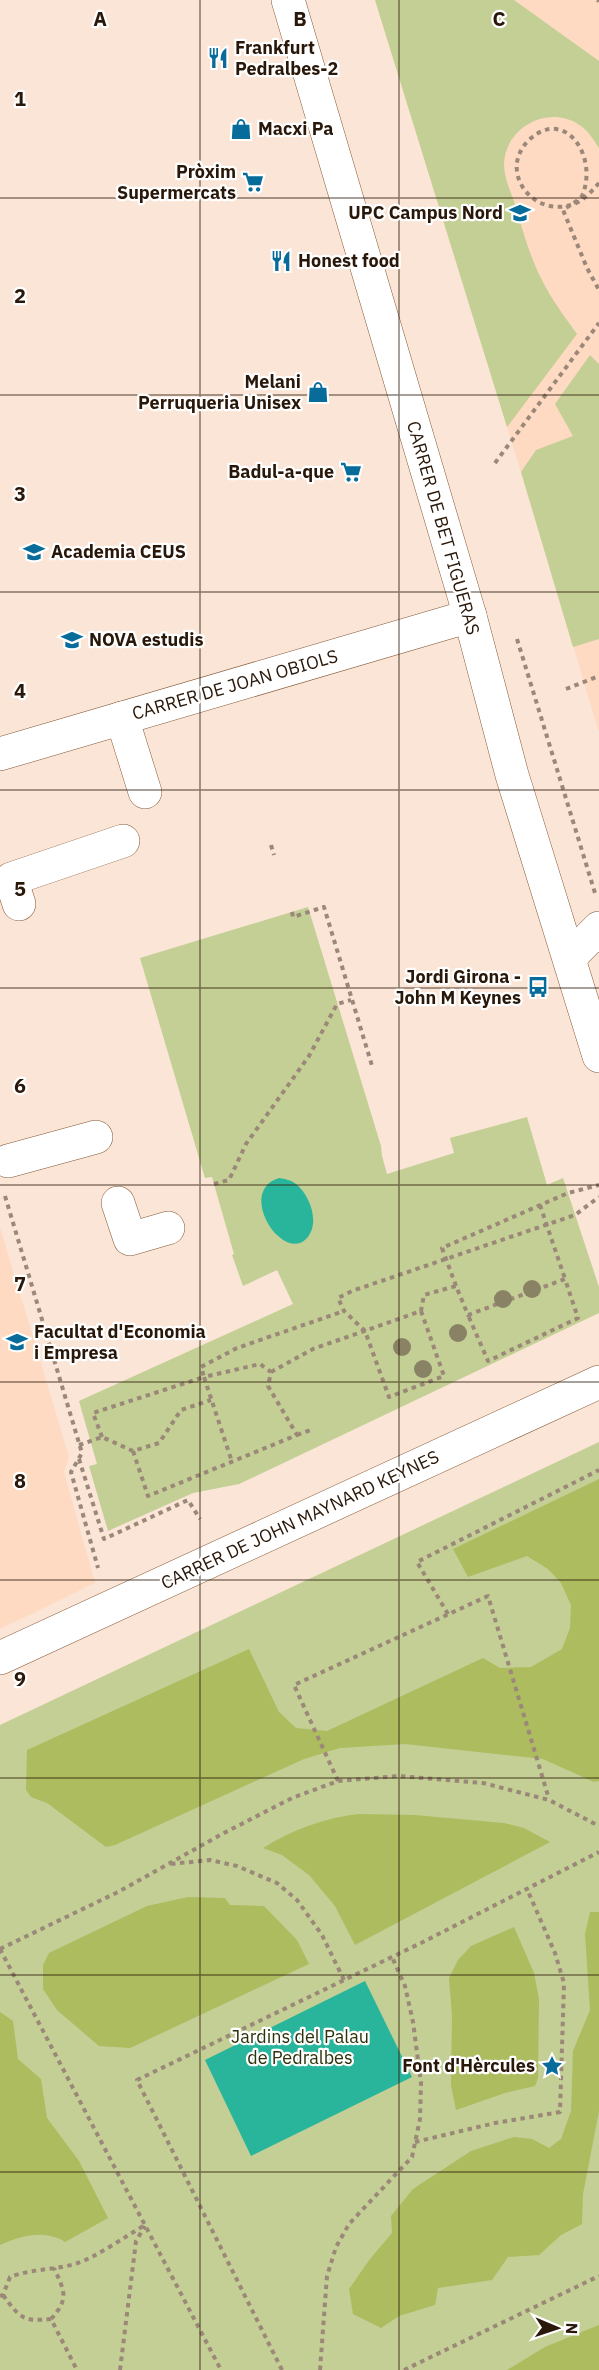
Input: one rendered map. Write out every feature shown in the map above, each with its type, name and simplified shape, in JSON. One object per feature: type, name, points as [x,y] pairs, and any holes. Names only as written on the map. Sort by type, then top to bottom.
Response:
[{"type":"street","name":"CARRER DE BET FIGUERAS","points":[[288,0],[470,616],[512,775],[599,1056]]},
{"type":"street","name":"CARRER DE JOAN OBIOLS","points":[[0,754],[470,616]]},
{"type":"street","points":[[122,718],[145,792]]},
{"type":"street","points":[[19,904],[11,879],[123,841]]},
{"type":"street","points":[[570,957],[599,928]]},
{"type":"street","points":[[6,1176],[96,1137]]},
{"type":"street","points":[[118,1203],[130,1239],[168,1228]]},
{"type":"street","name":"CARRER DE JOHN MAYNARD KEYNES","points":[[0,1658],[599,1382]]},
{"type":"path","points":[[582,140],[571,132],[558,129],[534,136],[524,145],[519,156],[517,170],[519,182],[536,202],[562,207],[583,199],[599,183]]},
{"type":"path","points":[[591,180],[581,198],[563,210],[599,290]]},
{"type":"path","points":[[495,463],[599,323]]},
{"type":"path","points":[[566,689],[599,676]]},
{"type":"path","points":[[271,845],[274,855]]},
{"type":"path","points":[[292,912],[293,916],[324,907],[373,1069]]},
{"type":"path","points":[[214,1184],[229,1180],[246,1144],[309,1056],[337,1004],[351,1000]]},
{"type":"path","points":[[6,1176],[81,1453],[70,1472],[98,1568]]},
{"type":"path","points":[[540,1205],[578,1318],[488,1361],[442,1248],[568,1192],[599,1185]]},
{"type":"path","points":[[456,1286],[424,1295],[421,1311],[444,1376],[389,1397],[364,1331],[344,1311],[339,1298],[576,1215],[599,1197]]},
{"type":"path","points":[[468,1315],[565,1279]]},
{"type":"path","points":[[232,1462],[201,1367],[237,1348],[344,1311]]},
{"type":"path","points":[[297,1435],[267,1386],[271,1372],[313,1349],[421,1311]]},
{"type":"path","points":[[102,1437],[93,1413],[204,1377],[260,1364],[271,1372]]},
{"type":"path","points":[[79,1445],[102,1437],[133,1451],[159,1443],[181,1410],[211,1400]]},
{"type":"path","points":[[133,1451],[148,1496],[313,1429]]},
{"type":"path","points":[[79,1458],[104,1539],[188,1500],[200,1519]]},
{"type":"path","points":[[448,1614],[417,1562],[599,1470]]},
{"type":"path","points":[[338,1781],[294,1685],[488,1596],[549,1800]]},
{"type":"path","points":[[221,2370],[0,1949],[118,1892],[292,1798],[338,1781],[398,1776],[483,1783],[549,1800],[599,1826]]},
{"type":"path","points":[[282,2370],[136,2080],[392,1957],[599,1852]]},
{"type":"path","points":[[167,1864],[210,1860],[237,1866],[277,1883],[297,1900],[322,1935],[344,1980]]},
{"type":"path","points":[[415,2142],[495,2123],[560,2112],[564,1983],[555,1953],[527,1889]]},
{"type":"path","points":[[320,2370],[327,2276],[336,2247],[349,2224],[412,2157],[420,2119],[421,2083],[413,2022],[405,1986],[392,1957]]},
{"type":"path","points":[[54,2268],[64,2290],[63,2305],[51,2319],[29,2321],[14,2310],[2,2296],[10,2277],[24,2271],[78,2263],[145,2225]]},
{"type":"path","points":[[120,2370],[136,2241],[145,2225]]},
{"type":"path","points":[[404,2370],[599,2276]]},
{"type":"path","points":[[51,2319],[77,2370]]},
{"type":"shaded area","name":"UPC Campus Nord","points":[[375,0],[599,0],[599,732],[521,472]]},
{"type":"shaded area","name":"Facultat d'Economia i Empresa","points":[[0,1228],[69,1457],[64,1472],[95,1583],[0,1629]]},
{"type":"green space","points":[[375,0],[514,0],[599,61],[599,148],[582,126],[554,117],[542,118],[520,130],[512,139],[507,150],[504,163],[505,175],[530,253],[558,308],[577,334],[507,427]]},
{"type":"green space","points":[[590,355],[599,364],[599,639],[573,647],[521,472],[536,450],[573,436],[555,404]]},
{"type":"green space","points":[[308,907],[381,1146],[387,1174],[454,1153],[450,1138],[527,1117],[547,1185],[563,1178],[599,1287],[599,1313],[239,1484],[193,1493],[108,1531],[89,1466],[97,1464],[79,1401],[293,1304],[277,1270],[243,1286],[232,1255],[234,1254],[212,1177],[205,1178],[140,958]],"holes":[[[297,1185],[311,1208],[313,1221],[310,1234],[281,1239],[266,1217],[263,1191]]]},
{"type":"green space","name":"Jardins del Palau de Pedralbes","points":[[599,1442],[599,2370],[0,2370],[0,1725]]},
{"type":"green space","points":[[599,1479],[599,1781],[594,1782],[543,1759],[405,1744],[340,1748],[304,1759],[115,1845],[106,1847],[47,1803],[31,1797],[26,1790],[27,1750],[249,1649],[279,1712],[296,1728],[327,1731],[483,1658],[500,1668],[531,1667],[562,1649],[570,1628],[571,1605],[561,1583],[548,1569],[527,1556],[468,1577],[453,1549]]},
{"type":"green space","points":[[359,1814],[414,1815],[504,1823],[524,1828],[550,1842],[355,1945],[335,1906],[309,1875],[282,1855],[263,1848],[310,1825]]},
{"type":"green space","points":[[188,1897],[225,1898],[230,1905],[264,1906],[297,1940],[309,1964],[130,2048],[99,2046],[57,2010],[43,1989],[43,1965],[49,1953],[147,1906]]},
{"type":"green space","points":[[590,1912],[599,1912],[599,2111],[583,2194],[582,2224],[561,2235],[539,2255],[508,2257],[492,2280],[438,2288],[435,2305],[399,2316],[381,2328],[353,2314],[349,2289],[392,2233],[391,2216],[413,2189],[471,2151],[514,2137],[532,2139],[549,2148],[561,2139],[571,2111],[573,2051],[590,2010],[585,1934]]},
{"type":"green space","points":[[514,1927],[534,1973],[539,1999],[538,2078],[535,2086],[505,2093],[456,2110],[451,2085],[452,2016],[449,1978],[458,1960],[471,1946]]},
{"type":"green space","points":[[0,2012],[13,2021],[18,2059],[41,2079],[47,2118],[79,2161],[108,2218],[65,2242],[49,2236],[32,2235],[0,2245]]},
{"type":"green space","points":[[599,2325],[599,2370],[507,2370],[545,2347]]},
{"type":"water","points":[[279,1178],[296,1184],[306,1195],[312,1210],[313,1226],[310,1233],[306,1239],[296,1244],[276,1234],[267,1222],[262,1209],[262,1196],[267,1185]]},
{"type":"water","points":[[365,1981],[412,2077],[251,2156],[205,2060]]},
{"type":"place","name":"Frankfurt Pedralbes-2","points":[[218,58]]},
{"type":"place","name":"Macxi Pa","points":[[241,129]]},
{"type":"place","name":"Pròxim Supermercats","points":[[253,182]]},
{"type":"place","name":"UPC Campus Nord","points":[[520,213]]},
{"type":"place","name":"Honest food","points":[[281,261]]},
{"type":"place","name":"Melani Perruqueria Unisex","points":[[318,392]]},
{"type":"place","name":"Badul-a-que","points":[[351,472]]},
{"type":"place","name":"Academia CEUS","points":[[34,552]]},
{"type":"place","name":"NOVA estudis","points":[[72,640]]},
{"type":"place","name":"Jordi Girona - John M Keynes","points":[[538,987]]},
{"type":"place","name":"Facultat d'Economia i Empresa","points":[[17,1342]]},
{"type":"place","name":"Font d'Hèrcules","points":[[552,2066]]}]
